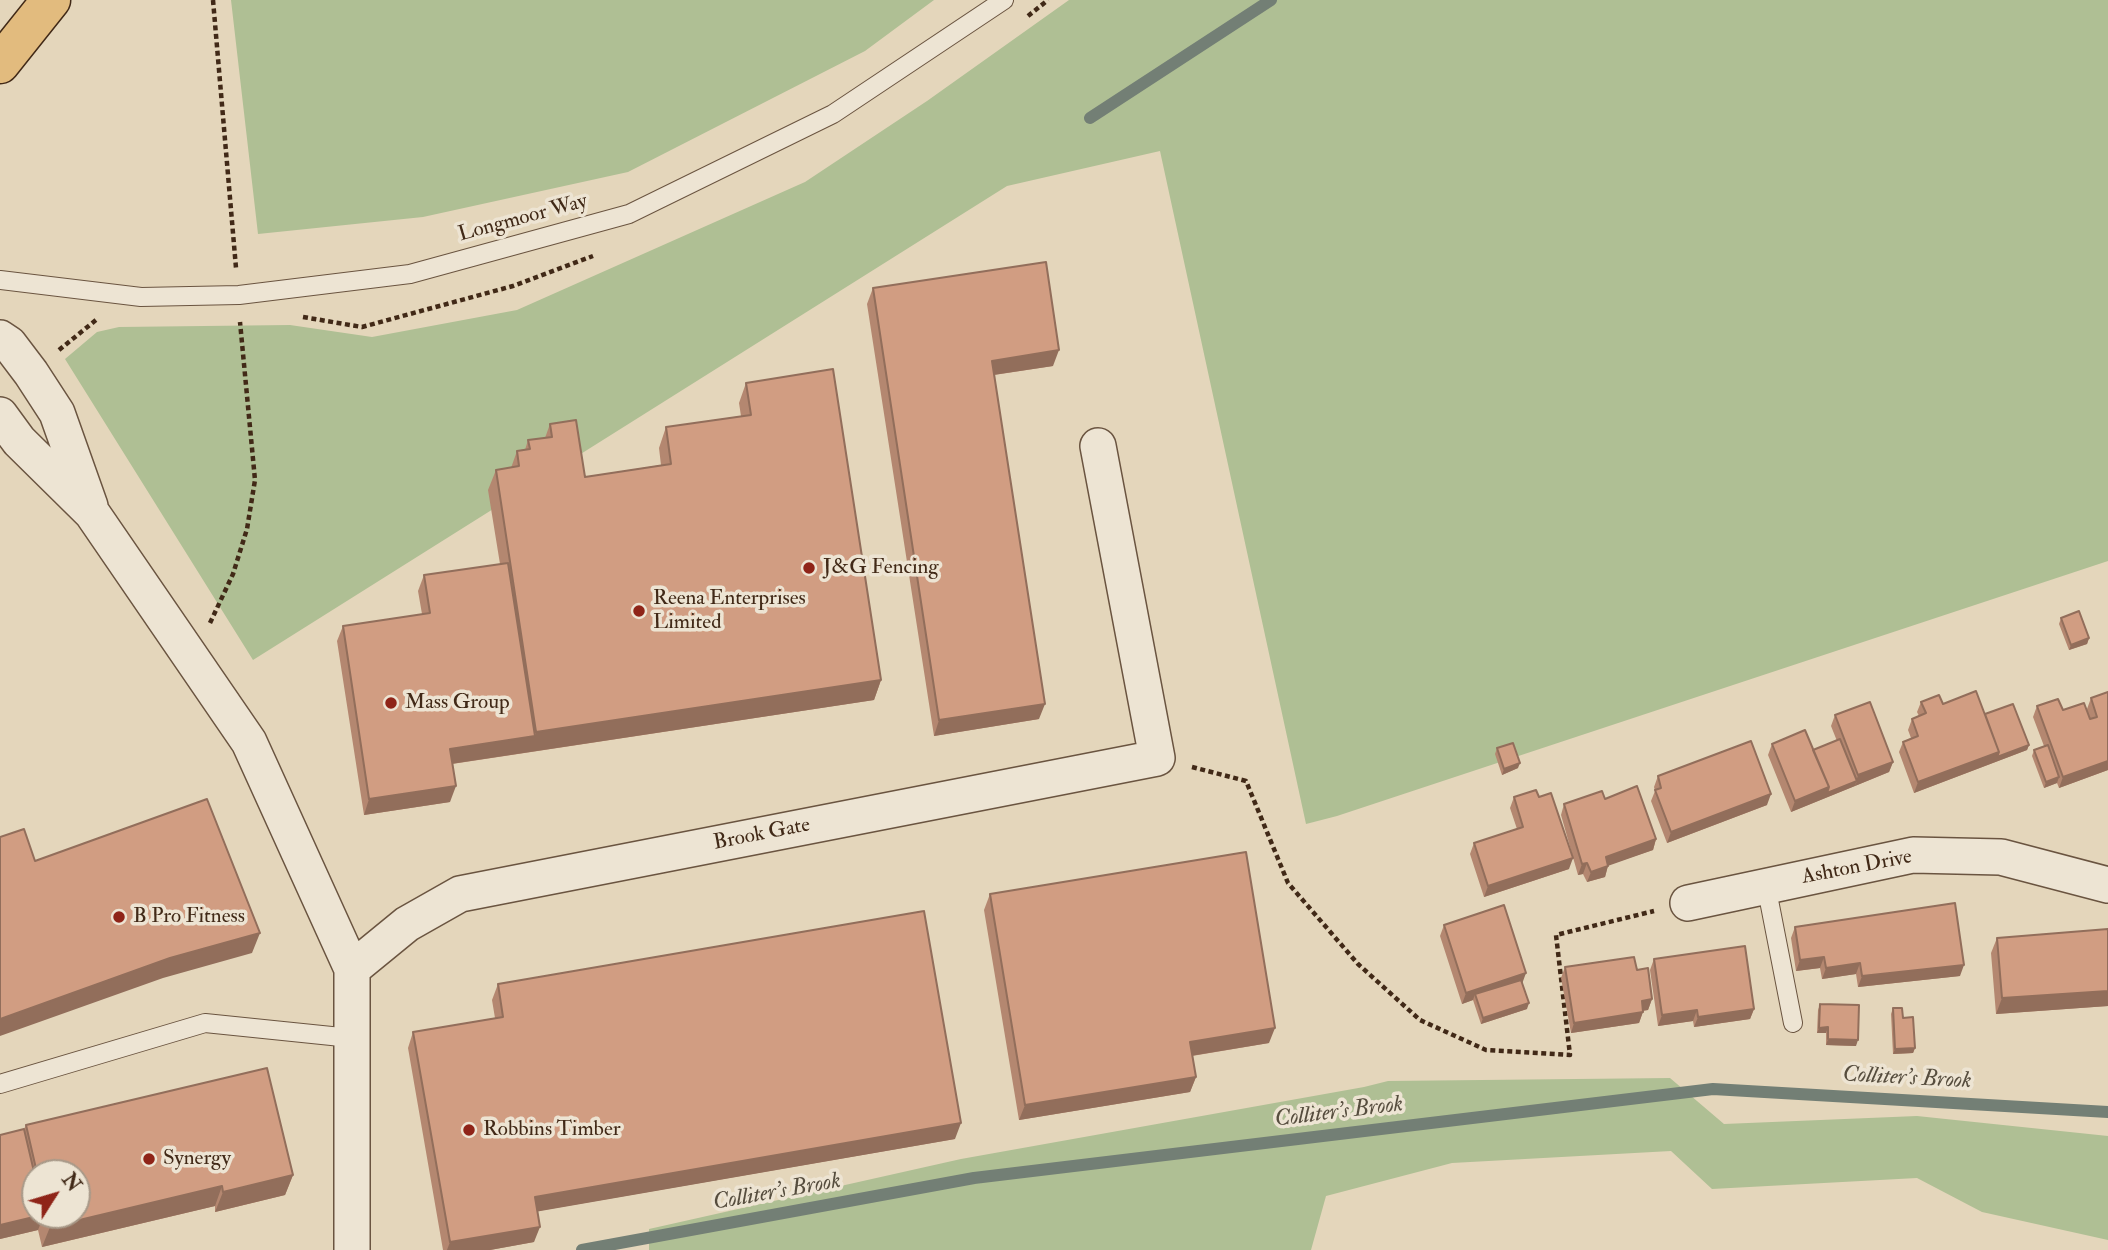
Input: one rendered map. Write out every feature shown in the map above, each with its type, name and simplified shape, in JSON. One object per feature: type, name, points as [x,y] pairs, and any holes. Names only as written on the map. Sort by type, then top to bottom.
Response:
[{"type":"highway","points":[[0,64],[51,0]]},
{"type":"street","points":[[0,338],[9,344],[57,413],[92,513]]},
{"type":"street","points":[[0,415],[19,441],[92,513],[249,742],[352,969],[352,1250]]},
{"type":"street","points":[[1098,446],[1157,758]]},
{"type":"street","name":"Brook Gate","points":[[352,969],[407,924],[460,894],[1157,758]]},
{"type":"street","name":"Ashton Drive","points":[[1688,903],[1913,855],[2001,857],[2108,886]]},
{"type":"lane","name":"Longmoor Way","points":[[0,280],[141,297],[239,295],[410,274],[629,214],[833,114],[1004,0]]},
{"type":"lane","points":[[1766,885],[1793,1023]]},
{"type":"lane","points":[[0,1084],[205,1023],[351,1038]]},
{"type":"path","points":[[185,645],[211,621],[233,574],[247,529],[255,480],[213,0]]},
{"type":"path","points":[[1157,758],[1246,781],[1288,883],[1357,964],[1420,1020],[1486,1050],[1570,1055],[1556,935],[1688,903]]},
{"type":"green space","points":[[231,0],[934,0],[865,51],[628,172],[423,217],[258,234]]},
{"type":"green space","points":[[1069,0],[2108,0],[2108,561],[1306,824],[1160,151],[1007,186],[253,660],[65,359],[97,332],[119,327],[290,325],[372,337],[517,310],[805,182],[927,101]]},
{"type":"green space","points":[[1670,1078],[1724,1124],[1917,1116],[2108,1136],[2108,1240],[1982,1212],[1917,1178],[1712,1189],[1671,1151],[1452,1163],[1326,1196],[1311,1250],[649,1250],[649,1229],[961,1159],[1388,1081]]},
{"type":"building","points":[[1046,262],[1059,350],[992,361],[1045,704],[939,720],[873,288]]},
{"type":"building","points":[[833,369],[881,680],[536,732],[496,470],[519,466],[517,451],[530,449],[528,440],[552,437],[550,424],[576,420],[585,477],[671,464],[666,427],[751,415],[746,383]]},
{"type":"building","points":[[508,563],[535,736],[450,749],[456,786],[369,799],[343,626],[430,613],[424,575]]},
{"type":"building","points":[[2079,611],[2089,638],[2071,645],[2061,618]]},
{"type":"building","points":[[1976,691],[1999,752],[1918,782],[1903,742],[1918,736],[1912,719],[1926,713],[1921,702],[1939,695],[1943,704]]},
{"type":"building","points":[[2108,692],[2108,761],[2063,777],[2037,706],[2058,699],[2063,710],[2084,703],[2090,719],[2097,717],[2091,698]]},
{"type":"building","points":[[1870,702],[1893,762],[1858,775],[1835,715]]},
{"type":"building","points":[[2013,704],[2029,745],[1997,757],[1999,752],[1985,714]]},
{"type":"building","points":[[1805,730],[1829,787],[1795,801],[1772,744]]},
{"type":"building","points":[[1840,739],[1857,781],[1827,793],[1829,787],[1813,750]]},
{"type":"building","points":[[1751,741],[1771,794],[1671,832],[1655,790],[1661,788],[1658,776]]},
{"type":"building","points":[[1513,743],[1520,763],[1504,769],[1497,748]]},
{"type":"building","points":[[2048,745],[2059,777],[2046,782],[2034,750]]},
{"type":"building","points":[[1637,786],[1656,839],[1606,857],[1608,866],[1591,872],[1587,863],[1582,864],[1564,804],[1602,791],[1605,799]]},
{"type":"building","points":[[1536,790],[1539,797],[1551,793],[1573,858],[1488,886],[1474,843],[1523,827],[1514,797]]},
{"type":"building","name":"B Pro Fitness","points":[[207,799],[260,933],[170,958],[0,1019],[0,837],[24,829],[35,861]]},
{"type":"building","points":[[1246,852],[1275,1028],[1190,1042],[1196,1077],[1025,1105],[990,894]]},
{"type":"building","points":[[1955,903],[1964,965],[1862,976],[1860,963],[1826,968],[1824,957],[1800,960],[1795,927]]},
{"type":"building","points":[[1504,905],[1526,973],[1466,993],[1444,925]]},
{"type":"building","points":[[924,911],[961,1123],[535,1197],[540,1227],[450,1242],[413,1032],[503,1017],[498,984]]},
{"type":"building","points":[[2108,929],[2108,991],[2002,998],[1997,938]]},
{"type":"building","points":[[1745,946],[1754,1009],[1698,1017],[1697,1010],[1662,1015],[1654,959]]},
{"type":"building","points":[[1634,957],[1637,970],[1648,968],[1652,999],[1642,1001],[1643,1012],[1574,1023],[1565,967]]},
{"type":"building","points":[[1521,980],[1529,1003],[1483,1018],[1475,994]]},
{"type":"building","points":[[1820,1004],[1859,1005],[1858,1040],[1828,1039],[1828,1027],[1819,1028]]},
{"type":"building","points":[[1893,1008],[1902,1008],[1903,1018],[1913,1017],[1915,1048],[1895,1049]]},
{"type":"building","name":"Synergy","points":[[267,1068],[293,1175],[223,1192],[222,1186],[91,1217],[91,1159],[34,1159],[26,1125]]},
{"type":"building","points":[[24,1129],[31,1159],[21,1159],[21,1220],[0,1225],[0,1135]]},
{"type":"waterway","points":[[1090,118],[1271,0]]},
{"type":"waterway","name":"Colliter's Brook","points":[[582,1250],[974,1178],[1713,1089],[2108,1112]]},
{"type":"place","name":"J&G Fencing","points":[[809,568]]},
{"type":"place","name":"Reena Enterprises Limited","points":[[639,611]]},
{"type":"place","name":"Mass Group","points":[[391,703]]},
{"type":"place","name":"B Pro Fitness","points":[[119,917]]},
{"type":"place","name":"Robbins Timber","points":[[469,1130]]},
{"type":"place","name":"Synergy","points":[[149,1159]]}]
